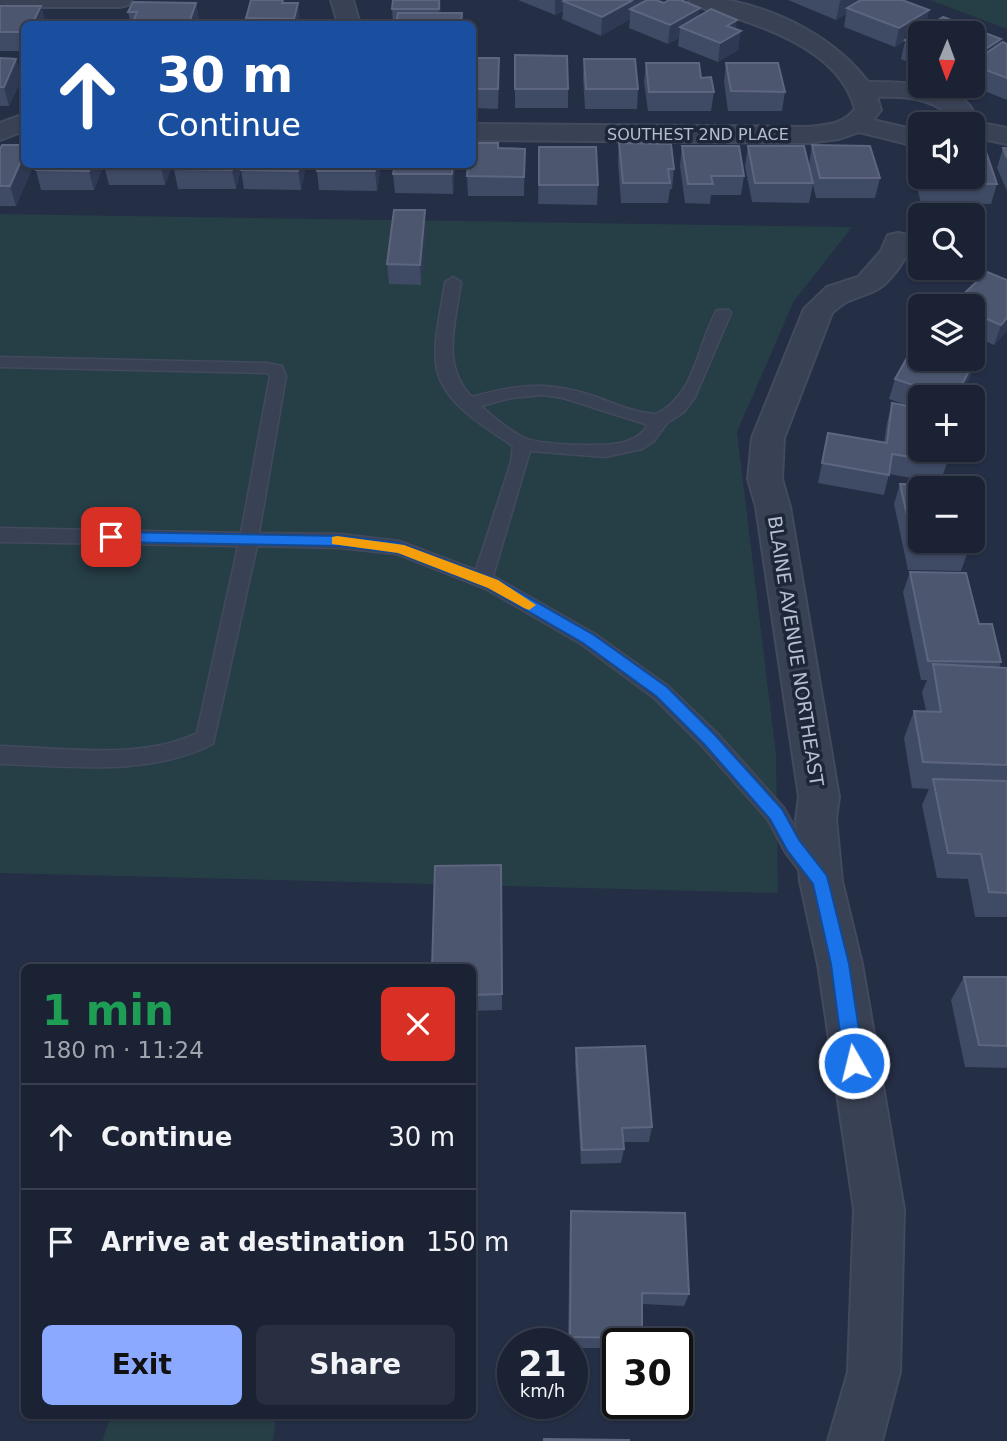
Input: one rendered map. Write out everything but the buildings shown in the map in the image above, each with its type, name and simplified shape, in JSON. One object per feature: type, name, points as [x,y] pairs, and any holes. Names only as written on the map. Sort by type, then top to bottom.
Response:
[{"type":"street","points":[[0,0],[120,0]]},
{"type":"street","points":[[342,0],[348,21]]},
{"type":"street","points":[[700,0],[772,21],[800,33],[832,57],[864,90],[869,110],[857,124]]},
{"type":"street","points":[[81,21],[91,1]]},
{"type":"street","points":[[864,90],[926,92],[948,99],[962,112]]},
{"type":"street","points":[[0,132],[21,123]]},
{"type":"street","name":"SOUTHEST 2ND PLACE","points":[[476,132],[808,135],[838,131],[857,124],[908,136]]},
{"type":"street","points":[[985,131],[1007,136]]},
{"type":"street","name":"BLAINE AVENUE NORTHEAST","points":[[855,1441],[874,1372],[878,1209],[840,964],[821,881],[816,819],[819,797],[773,507],[765,479],[768,438],[819,309],[837,293],[868,282],[895,253],[898,242]]},
{"type":"lane","points":[[453,282],[443,367],[454,387],[478,414],[522,444],[591,450],[629,448],[648,438],[660,420],[679,407],[693,386],[723,313]]},
{"type":"lane","points":[[0,362],[276,370],[278,376],[249,539],[206,738],[182,751],[147,757],[0,755]]},
{"type":"lane","points":[[469,404],[512,392],[552,390],[646,420],[660,420]]},
{"type":"lane","points":[[482,580],[520,462],[522,444]]},
{"type":"lane","points":[[0,535],[340,541],[399,548],[482,580],[588,639],[661,692],[776,814],[793,845],[821,881]]},
{"type":"shaded area","points":[[930,0],[1007,0],[1007,29]]},
{"type":"shaded area","points":[[0,214],[852,227],[794,301],[737,432],[776,755],[778,893],[0,873]]},
{"type":"shaded area","points":[[110,1419],[276,1419],[273,1441],[102,1441]]},
{"type":"slow traffic","points":[[337,541],[399,548],[493,584],[529,605]]},
{"type":"route","points":[[111,537],[340,541],[399,548],[493,584],[588,639],[661,692],[709,740],[776,814],[793,845],[821,881],[840,964],[854,1063]]}]
